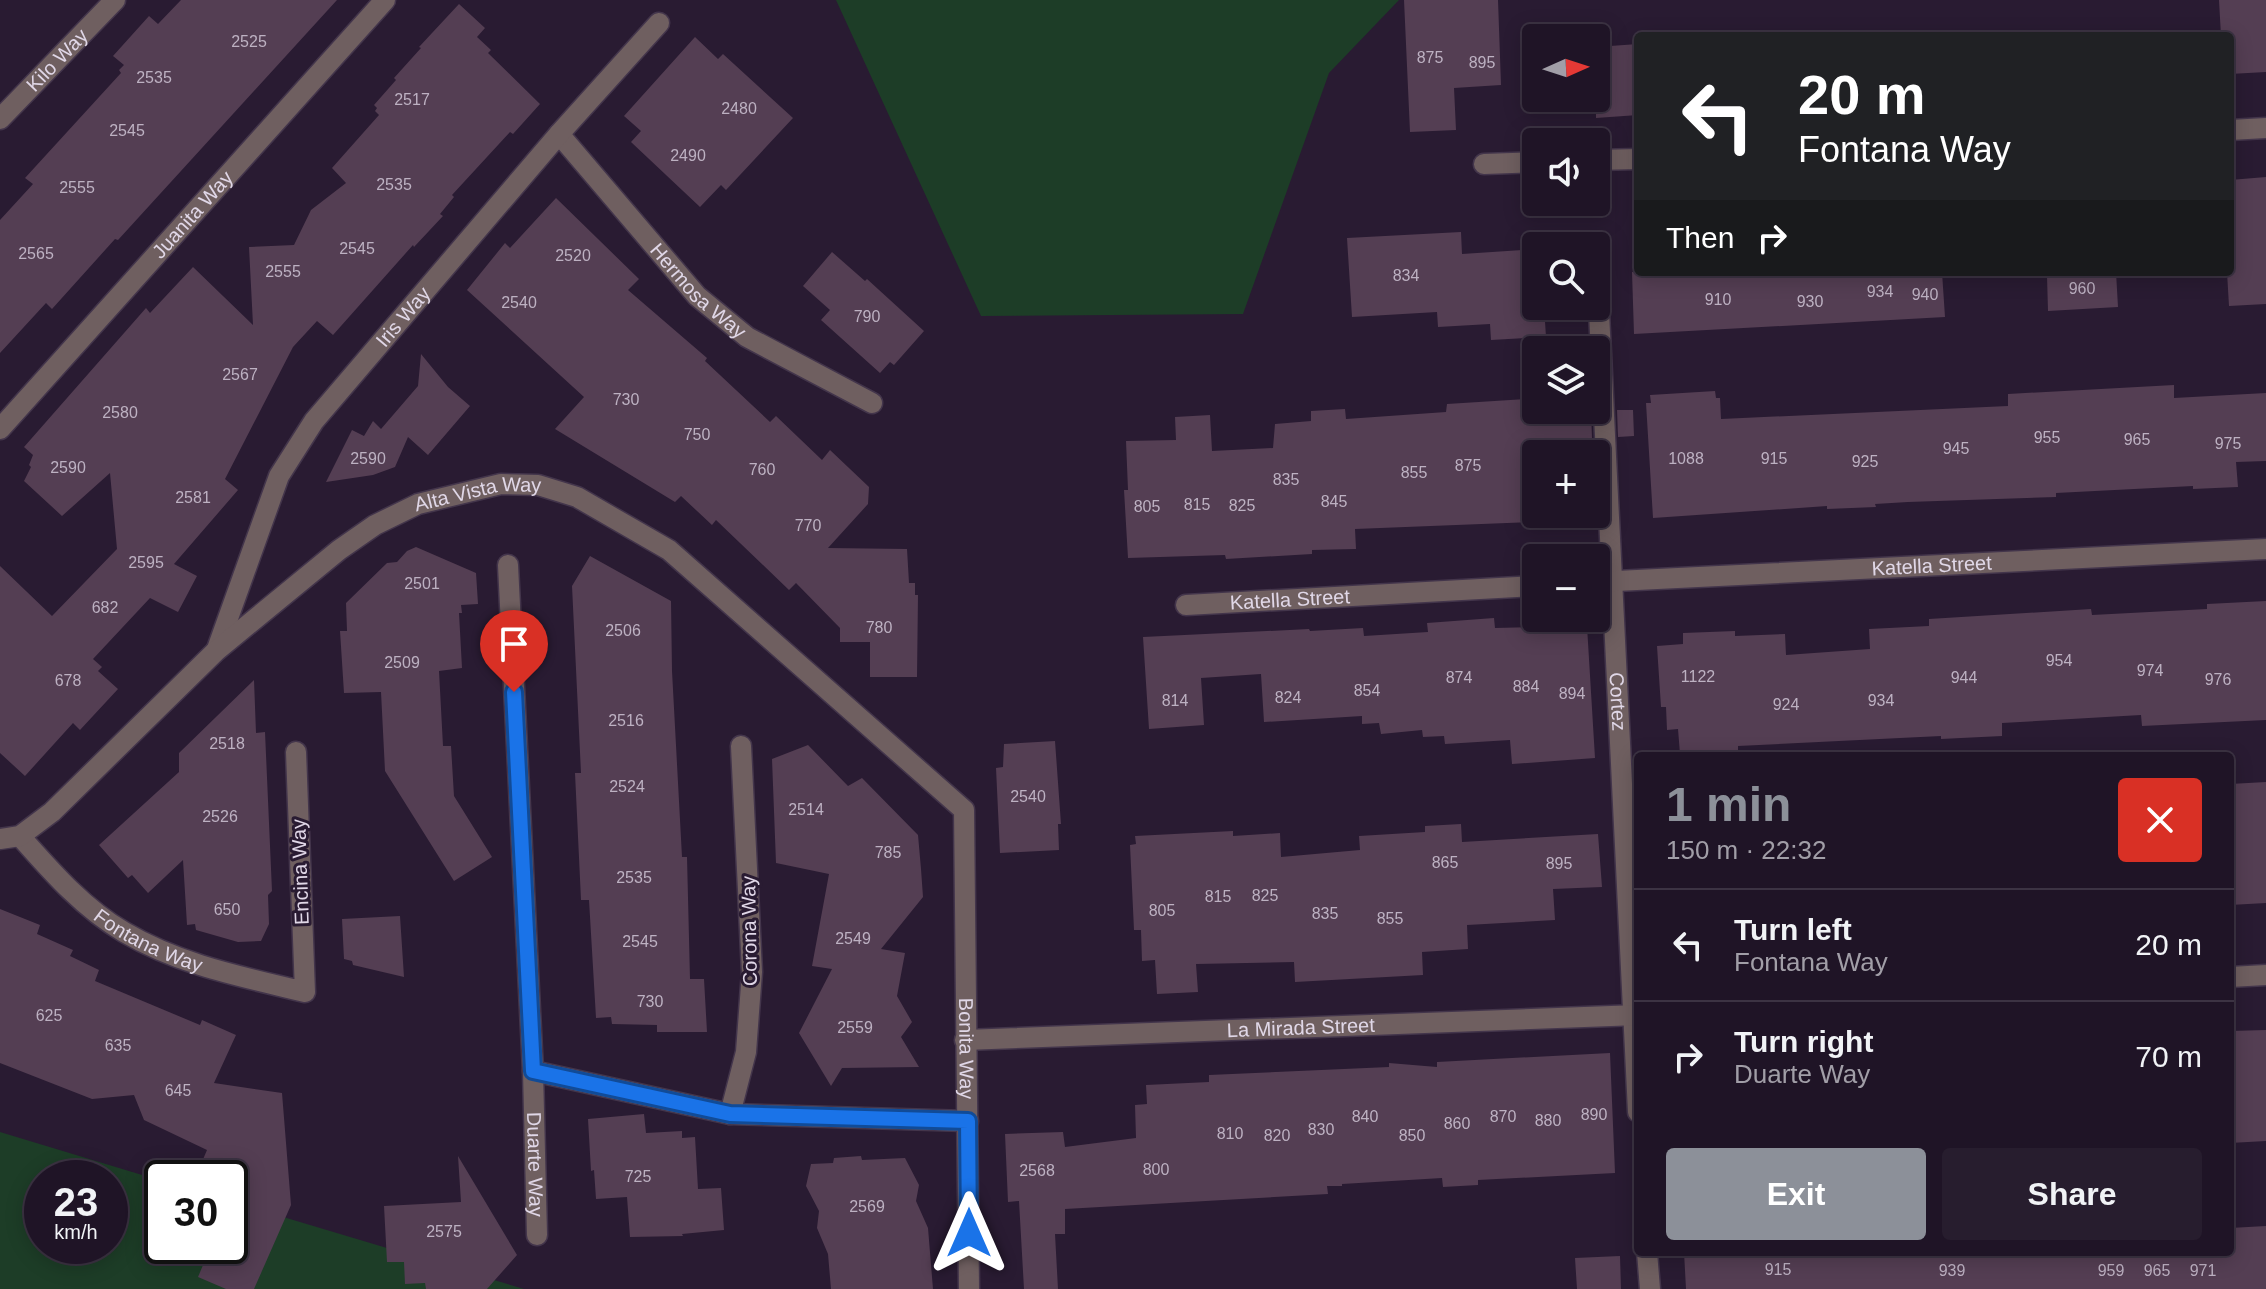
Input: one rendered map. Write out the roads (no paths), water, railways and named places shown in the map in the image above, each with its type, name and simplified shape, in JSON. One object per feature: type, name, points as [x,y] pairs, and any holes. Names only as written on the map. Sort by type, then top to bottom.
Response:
[{"type":"street","name":"Kilo Way","points":[[0,119],[115,0]]},
{"type":"street","name":"Juanita Way","points":[[0,429],[385,0]]},
{"type":"street","name":"Iris Way","points":[[216,651],[279,476],[314,421],[559,134],[659,23]]},
{"type":"street","points":[[2234,130],[2266,128]]},
{"type":"street","name":"Hermosa Way","points":[[559,134],[697,296],[747,337],[872,403]]},
{"type":"street","points":[[1610,160],[1634,159]]},
{"type":"street","points":[[1484,164],[1522,163]]},
{"type":"street","name":"Cortez","points":[[1599,320],[1604,544]]},
{"type":"street","name":"Alta Vista Way","points":[[10,837],[73,792],[216,651],[339,550],[395,513],[418,504],[501,484],[538,485],[577,497],[669,550],[964,810]]},
{"type":"street","name":"Katella Street","points":[[1610,582],[2266,549]]},
{"type":"street","name":"Duarte Way","points":[[508,565],[533,1071],[537,1235]]},
{"type":"street","name":"Katella Street","points":[[1186,605],[1522,587]]},
{"type":"street","name":"Cortez","points":[[1608,632],[1634,1001]]},
{"type":"street","name":"Corona Way","points":[[730,1114],[746,1052],[752,972],[741,746]]},
{"type":"street","name":"Encina Way","points":[[296,752],[305,992]]},
{"type":"street","name":"Bonita Way","points":[[964,810],[969,1289]]},
{"type":"street","name":"Fontana Way","points":[[10,837],[123,932],[197,966],[305,992]]},
{"type":"street","points":[[2234,977],[2266,975]]},
{"type":"street","name":"La Mirada Street","points":[[965,1040],[1634,1015]]},
{"type":"street","points":[[533,1071],[730,1114],[968,1121]]},
{"type":"street","points":[[1647,1256],[1650,1289]]}]
